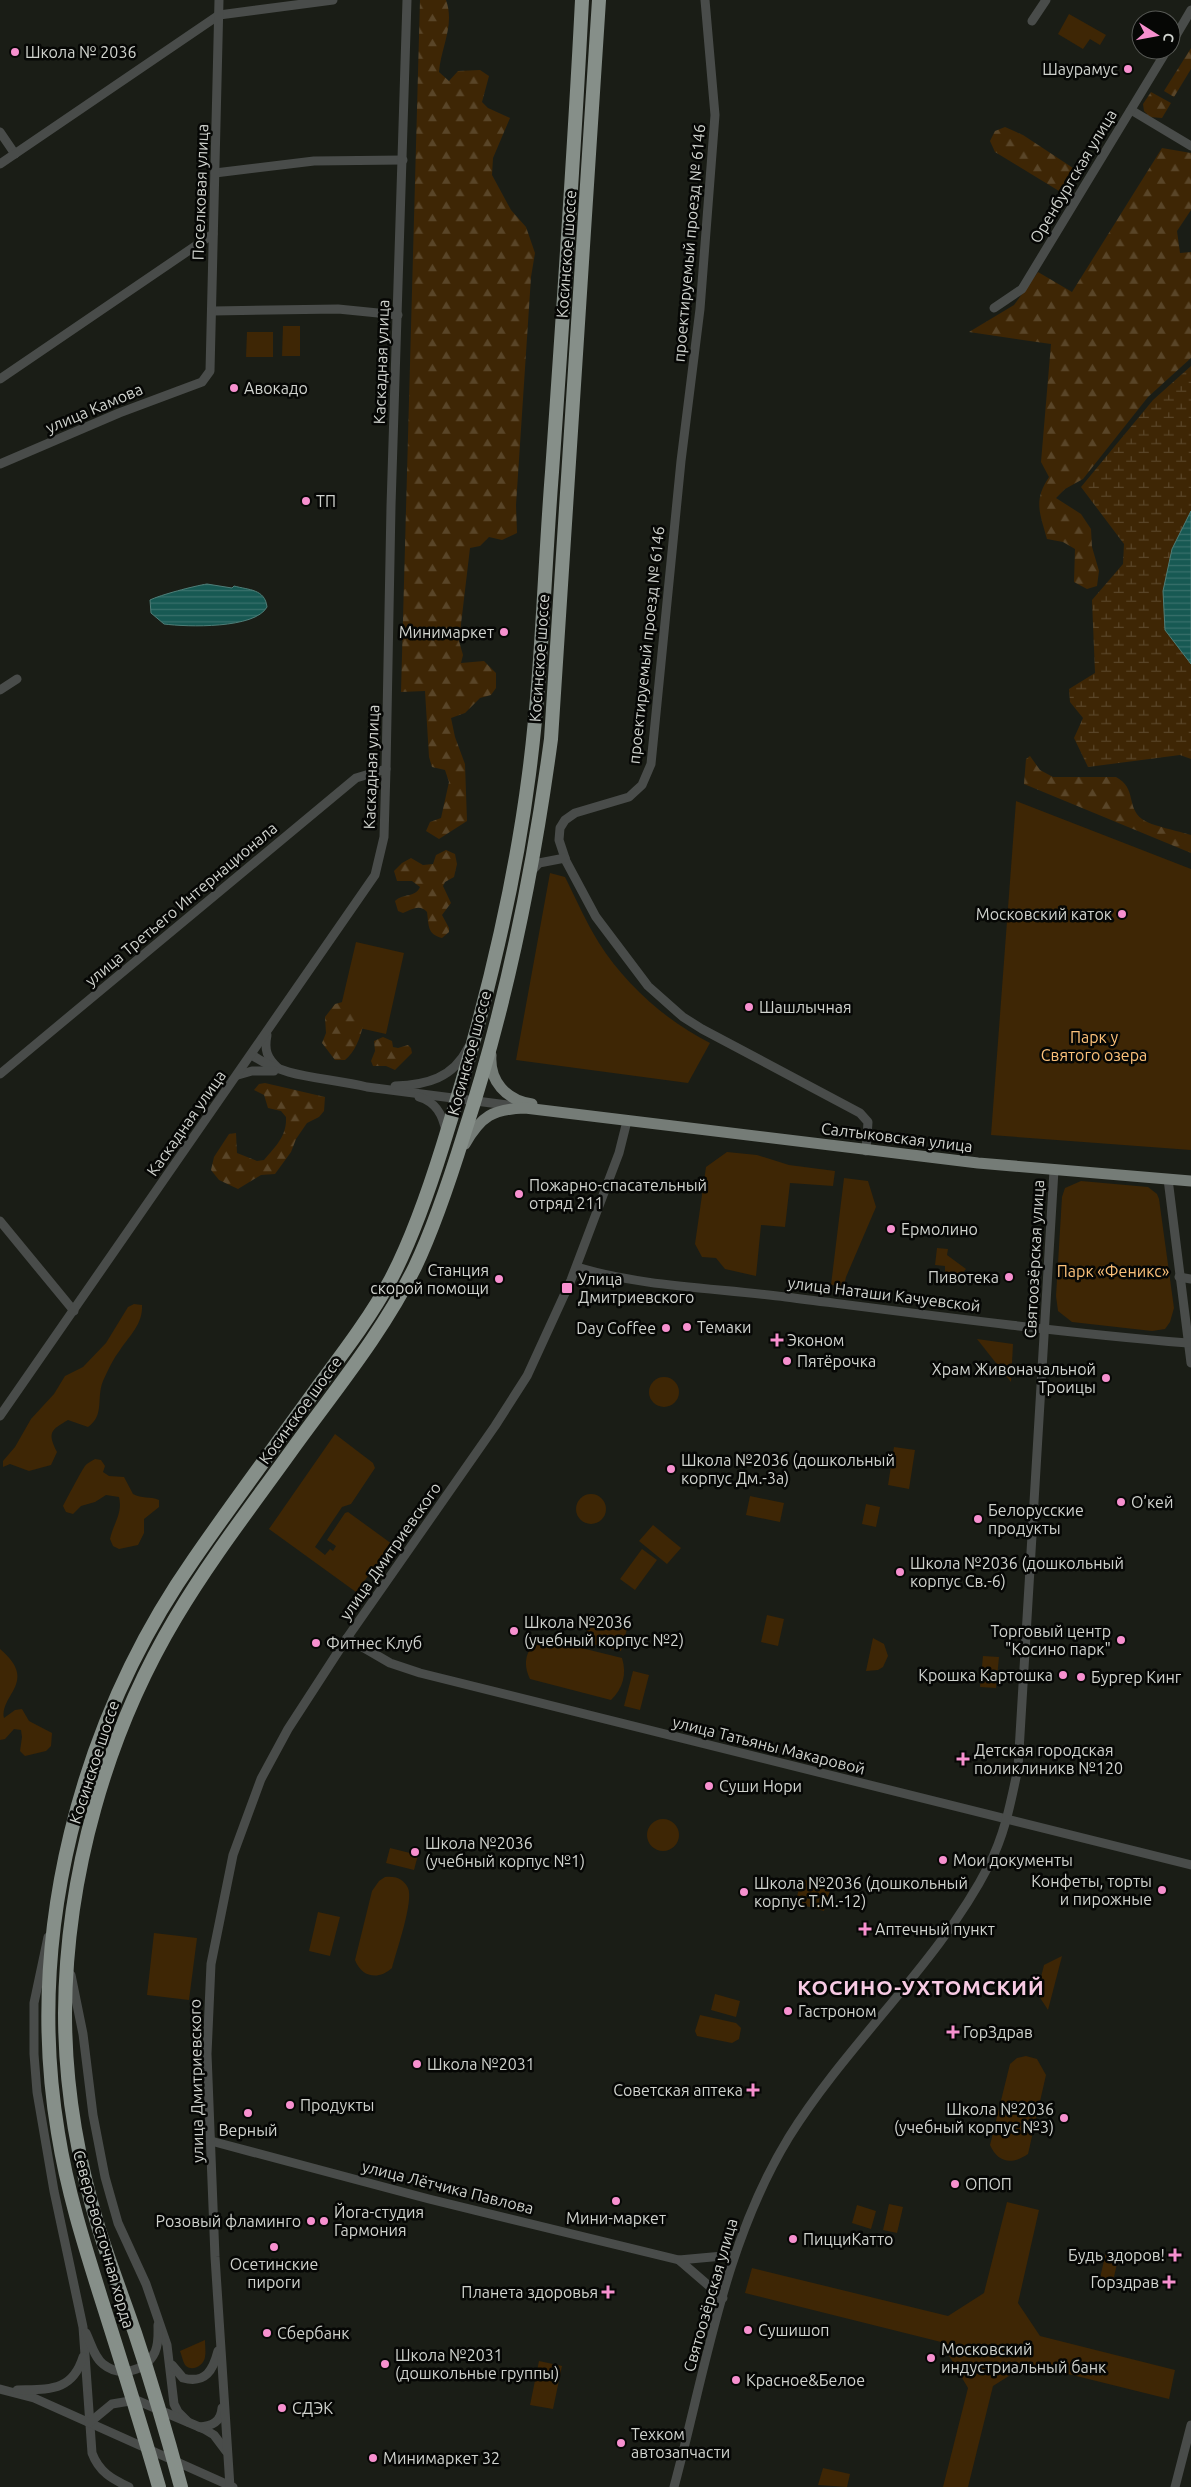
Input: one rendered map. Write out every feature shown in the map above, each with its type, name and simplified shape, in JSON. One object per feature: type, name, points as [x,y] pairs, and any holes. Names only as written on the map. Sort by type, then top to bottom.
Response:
[{"type":"highway","name":"Косинское шоссе","points":[[57,1904],[69,1844],[84,1787],[108,1717],[133,1663],[180,1579],[381,1296],[399,1263],[415,1224],[458,1096],[476,1030],[514,862],[534,734],[572,186],[582,0]]},
{"type":"highway","name":"Косинское шоссе","points":[[65,2018],[68,1954],[77,1887],[94,1813],[118,1738],[149,1665],[194,1589],[396,1302],[423,1249],[457,1156],[494,1035],[529,877],[551,739],[599,0]]},
{"type":"highway","name":"Северо-восточная хорда","points":[[57,1904],[49,1986],[50,2071],[57,2132],[68,2185],[159,2487]]},
{"type":"highway","name":"Северо-восточная хорда","points":[[65,2018],[68,2077],[74,2126],[86,2182],[99,2231],[151,2383],[180,2487]]},
{"type":"main road","points":[[494,1035],[490,1060],[492,1075],[505,1092],[515,1100],[526,1105]]},
{"type":"main road","name":"Салтыковская улица","points":[[526,1105],[627,1121],[866,1151],[1054,1170],[1191,1180]]},
{"type":"main road","points":[[457,1156],[477,1124],[484,1118],[506,1109],[526,1105]]},
{"type":"street","name":"Поселковая улица","points":[[202,382],[210,371],[220,0]]},
{"type":"street","points":[[0,164],[220,15],[333,0]]},
{"type":"street","name":"Каскадная улица","points":[[0,1416],[375,875],[384,837],[407,0]]},
{"type":"street","name":"проектируемый проезд № 6146","points":[[705,0],[715,115],[700,309],[681,461],[651,764],[642,785],[629,797],[576,813],[565,820],[559,834],[565,858],[596,917],[658,997],[702,1029],[860,1113],[868,1122],[866,1151]]},
{"type":"street","points":[[1032,21],[1046,0]]},
{"type":"street","points":[[1181,27],[1191,10]]},
{"type":"street","name":"Оренбургская улица","points":[[994,308],[1022,289],[1161,60]]},
{"type":"street","points":[[1131,110],[1191,146]]},
{"type":"street","points":[[0,132],[15,154]]},
{"type":"street","points":[[215,173],[314,160],[403,160]]},
{"type":"street","points":[[0,379],[213,234]]},
{"type":"street","points":[[212,311],[338,309],[398,315]]},
{"type":"street","name":"улица Камова","points":[[0,464],[118,413],[202,382]]},
{"type":"street","points":[[0,690],[17,679]]},
{"type":"street","name":"улица Третьего Интернационала","points":[[0,1074],[356,778],[386,768]]},
{"type":"street","points":[[536,837],[539,852],[547,859]]},
{"type":"street","points":[[529,877],[535,866],[547,859],[565,858]]},
{"type":"street","points":[[395,1088],[434,1081],[445,1075],[467,1051],[476,1030]]},
{"type":"street","points":[[267,1033],[266,1052],[269,1059],[282,1071]]},
{"type":"street","name":"Салтыковская улица","points":[[252,1055],[268,1067],[282,1071],[346,1082],[526,1105]]},
{"type":"street","points":[[238,1075],[252,1071],[282,1071]]},
{"type":"street","points":[[395,1088],[426,1099],[433,1104],[441,1116],[446,1133]]},
{"type":"street","name":"улица Дмитриевского","points":[[230,2487],[220,2343],[207,2054],[211,1964],[233,1855],[248,1808],[273,1755],[347,1638],[514,1396],[549,1331],[576,1267],[619,1154],[627,1121]]},
{"type":"street","name":"Святоозёрская улица","points":[[674,2487],[734,2255],[759,2191],[789,2137],[825,2084],[957,1916],[990,1864],[1008,1820],[1018,1768],[1054,1170]]},
{"type":"street","points":[[1168,1179],[1191,1363]]},
{"type":"street","points":[[0,1221],[74,1311]]},
{"type":"street","name":"улица Наташи Качуевской","points":[[576,1267],[609,1276],[1044,1328],[1188,1343]]},
{"type":"street","points":[[1179,1277],[1191,1279]]},
{"type":"street","name":"улица Татьяны Макаровой","points":[[347,1638],[390,1664],[420,1673],[1191,1865]]},
{"type":"street","points":[[57,1904],[42,1960],[34,2003],[34,2054],[45,2147],[83,2327],[92,2453],[97,2464],[106,2474],[129,2487]]},
{"type":"street","points":[[68,1954],[70,1974],[84,2034],[93,2115],[105,2178],[118,2223],[146,2284],[157,2315],[170,2360],[174,2404],[178,2412],[188,2422]]},
{"type":"street","name":"улица Лётчика Павлова","points":[[210,2141],[416,2195],[679,2260],[718,2254],[734,2255]]},
{"type":"street","name":"улица Лётчика Павлова","points":[[679,2260],[723,2298]]},
{"type":"street","points":[[83,2327],[95,2354],[103,2364],[120,2372],[132,2371],[143,2366],[155,2352],[158,2341],[157,2315]]},
{"type":"street","points":[[170,2360],[179,2375],[193,2380],[201,2379],[213,2368],[220,2343]]},
{"type":"street","points":[[0,2389],[44,2389],[62,2386],[77,2372],[85,2352]]},
{"type":"street","points":[[10,2390],[34,2398],[230,2487]]},
{"type":"street","points":[[199,2427],[209,2426],[217,2422],[222,2412],[223,2398]]},
{"type":"street","points":[[89,2423],[112,2404],[128,2400],[144,2402],[214,2435],[227,2453]]},
{"type":"street","points":[[1175,2487],[1191,2425]]},
{"type":"green space","points":[[420,0],[446,0],[449,18],[439,72],[449,81],[458,71],[480,70],[489,76],[482,102],[488,108],[510,118],[493,158],[492,175],[511,210],[526,227],[535,253],[531,277],[516,505],[517,533],[502,540],[489,537],[480,546],[470,548],[459,641],[463,655],[461,663],[484,661],[496,673],[496,688],[491,695],[480,698],[465,713],[451,718],[455,737],[465,764],[467,821],[439,839],[426,831],[430,822],[441,818],[449,782],[445,770],[432,767],[429,757],[425,691],[401,692]]},
{"type":"green space","points":[[1069,14],[1106,35],[1100,45],[1090,39],[1083,49],[1058,34]]},
{"type":"green space","points":[[1191,48],[1191,69],[1174,97],[1164,91]]},
{"type":"green space","points":[[1151,92],[1171,103],[1162,118],[1150,117],[1144,111],[1143,104]]},
{"type":"green space","points":[[1005,127],[1023,135],[1073,168],[1074,174],[1071,183],[1059,191],[995,152],[990,141],[995,131]]},
{"type":"green space","points":[[1162,148],[1191,153],[1191,210],[1177,231],[1180,253],[1191,252],[1191,358],[1148,397],[1083,479],[1065,489],[1056,498],[1081,514],[1091,529],[1092,547],[1099,571],[1097,586],[1087,589],[1074,582],[1075,549],[1063,542],[1047,539],[1040,514],[1039,500],[1049,477],[1041,462],[1051,344],[969,332],[1014,305],[1038,272],[1072,292]]},
{"type":"green space","points":[[283,326],[300,326],[300,356],[282,356]]},
{"type":"green space","points":[[247,332],[273,332],[273,357],[246,357]]},
{"type":"green space","points":[[1191,366],[1191,511],[1165,630],[1191,664],[1191,759],[1180,755],[1088,767],[1074,738],[1083,718],[1070,702],[1069,689],[1095,673],[1092,600],[1123,564],[1124,544],[1081,487],[1153,400]]},
{"type":"green space","points":[[1030,756],[1040,770],[1053,777],[1116,777],[1127,787],[1134,809],[1142,819],[1158,826],[1191,835],[1191,853],[1024,784],[1026,759]]},
{"type":"green space","name":"Парк у Святого озера","points":[[1016,801],[1191,869],[1191,1150],[991,1135]]},
{"type":"green space","points":[[446,850],[455,854],[457,864],[454,877],[445,882],[443,886],[451,903],[442,915],[449,928],[449,932],[442,938],[431,932],[427,912],[422,908],[416,908],[403,913],[398,911],[395,901],[415,893],[420,887],[412,881],[397,881],[394,871],[411,858],[423,865],[433,864],[436,855]]},
{"type":"green space","points":[[550,873],[565,877],[599,943],[609,958],[634,987],[662,1013],[710,1043],[688,1083],[516,1060]]},
{"type":"green space","points":[[356,942],[404,953],[386,1034],[337,1023]]},
{"type":"green space","points":[[350,1000],[355,1003],[357,1018],[363,1026],[359,1040],[352,1053],[345,1060],[335,1060],[322,1043],[326,1033],[325,1017],[335,1004]]},
{"type":"green space","points":[[383,1037],[392,1041],[393,1047],[398,1048],[408,1045],[411,1048],[412,1053],[395,1070],[386,1066],[373,1066],[371,1061],[375,1051],[374,1041]]},
{"type":"green space","points":[[265,1083],[325,1097],[324,1111],[319,1117],[307,1123],[296,1139],[291,1152],[275,1174],[261,1175],[238,1189],[219,1180],[211,1170],[214,1157],[229,1134],[236,1133],[237,1153],[257,1161],[264,1160],[280,1140],[285,1130],[286,1117],[281,1111],[268,1108],[264,1095],[254,1090],[259,1084]]},
{"type":"green space","points":[[727,1152],[757,1155],[789,1165],[835,1171],[833,1186],[790,1183],[785,1227],[761,1225],[756,1276],[725,1269],[716,1258],[702,1257],[695,1244],[706,1167]]},
{"type":"green space","points":[[844,1178],[868,1181],[876,1207],[846,1277],[844,1286],[831,1285]]},
{"type":"green space","name":"Парк «Феникс»","points":[[1081,1181],[1148,1187],[1157,1194],[1174,1308],[1170,1322],[1165,1329],[1152,1331],[1072,1322],[1058,1311],[1056,1296],[1062,1197],[1065,1188]]},
{"type":"green space","points":[[937,1248],[948,1249],[947,1255],[966,1269],[962,1274],[945,1272],[945,1266],[935,1265]]},
{"type":"green space","points":[[134,1304],[142,1305],[138,1324],[115,1357],[103,1381],[97,1417],[93,1422],[88,1427],[68,1420],[54,1429],[52,1440],[57,1452],[51,1465],[29,1471],[10,1464],[3,1467],[3,1461],[15,1447],[31,1419],[54,1394],[65,1376],[83,1367],[106,1343],[128,1307]]},
{"type":"green space","points":[[977,1339],[1013,1344],[1011,1382]]},
{"type":"green space","points":[[664,1377],[670,1378],[678,1386],[678,1398],[670,1406],[664,1407],[658,1406],[650,1398],[649,1392],[650,1386],[658,1378]]},
{"type":"green space","points":[[335,1434],[373,1463],[375,1468],[351,1504],[342,1507],[315,1547],[325,1555],[330,1549],[333,1551],[336,1546],[327,1540],[345,1513],[348,1512],[392,1544],[356,1592],[269,1529]]},
{"type":"green space","points":[[894,1447],[915,1450],[909,1489],[888,1485]]},
{"type":"green space","points":[[95,1459],[101,1460],[105,1466],[103,1472],[109,1476],[124,1477],[133,1494],[159,1500],[159,1507],[144,1519],[144,1533],[138,1545],[119,1549],[113,1546],[110,1539],[119,1514],[119,1497],[106,1495],[95,1502],[81,1506],[73,1514],[66,1512],[63,1506],[85,1466]]},
{"type":"green space","points":[[591,1494],[597,1495],[605,1503],[605,1515],[597,1523],[591,1524],[585,1523],[577,1515],[576,1509],[577,1503],[585,1495]]},
{"type":"green space","points":[[750,1496],[784,1503],[780,1522],[746,1515]]},
{"type":"green space","points":[[866,1504],[880,1507],[876,1527],[862,1524]]},
{"type":"green space","points":[[653,1525],[681,1548],[667,1564],[639,1541]]},
{"type":"green space","points":[[642,1549],[657,1560],[635,1590],[620,1579]]},
{"type":"green space","points":[[767,1615],[784,1619],[778,1646],[761,1642]]},
{"type":"green space","points":[[590,1619],[627,1629],[621,1651],[584,1642]]},
{"type":"green space","points":[[541,1638],[622,1658],[623,1680],[611,1700],[530,1679],[526,1667],[527,1656],[532,1646]]},
{"type":"green space","points":[[873,1638],[884,1644],[888,1656],[883,1667],[878,1670],[866,1671]]},
{"type":"green space","points":[[0,1649],[11,1660],[17,1670],[15,1687],[4,1709],[4,1718],[15,1710],[22,1709],[29,1721],[52,1733],[51,1746],[46,1751],[25,1756],[20,1751],[21,1730],[14,1729],[5,1739],[0,1740]]},
{"type":"green space","points":[[983,1656],[999,1657],[996,1688],[980,1687]]},
{"type":"green space","points":[[633,1671],[649,1675],[640,1710],[624,1706]]},
{"type":"green space","points":[[663,1819],[669,1820],[674,1824],[678,1829],[678,1841],[674,1846],[669,1850],[663,1851],[657,1850],[652,1846],[648,1841],[647,1835],[648,1829],[652,1824],[657,1820]]},
{"type":"green space","points":[[390,1848],[418,1855],[414,1870],[386,1863]]},
{"type":"green space","points":[[385,1877],[395,1877],[404,1882],[408,1888],[409,1904],[392,1968],[382,1974],[371,1975],[362,1971],[355,1960],[372,1891],[379,1881]]},
{"type":"green space","points":[[802,1879],[831,1887],[824,1911],[795,1903]]},
{"type":"green space","points":[[318,1912],[340,1917],[330,1956],[309,1951]]},
{"type":"green space","points":[[154,1933],[197,1938],[189,2000],[147,1995]]},
{"type":"green space","points":[[1062,1956],[1048,2010],[1037,1993],[1044,1965]]},
{"type":"green space","points":[[715,1994],[740,2001],[736,2017],[711,2010]]},
{"type":"green space","points":[[700,2015],[736,2023],[741,2028],[739,2039],[732,2043],[697,2036],[695,2031]]},
{"type":"green space","points":[[1026,2056],[1037,2059],[1046,2075],[1028,2154],[1011,2161],[997,2156],[990,2145],[1010,2064],[1017,2058]]},
{"type":"green space","points":[[1007,2202],[1039,2210],[1018,2303],[1040,2336],[1175,2370],[1169,2399],[1028,2364],[993,2386],[968,2487],[943,2487],[968,2388],[941,2342],[745,2293],[752,2268],[948,2316],[984,2293]]},
{"type":"green space","points":[[889,2204],[903,2207],[897,2233],[883,2230]]},
{"type":"green space","points":[[857,2205],[876,2211],[871,2229],[852,2223]]},
{"type":"green space","points":[[1106,2252],[1119,2255],[1113,2281],[1100,2278]]},
{"type":"green space","points":[[205,2340],[203,2363],[198,2367],[189,2368],[183,2361],[180,2351]]},
{"type":"green space","points":[[539,2361],[562,2366],[553,2409],[530,2405]]},
{"type":"green space","points":[[823,2468],[850,2474],[847,2487],[818,2485]]},
{"type":"water","points":[[1191,511],[1191,664],[1165,630],[1163,591],[1172,549]]},
{"type":"water","points":[[207,584],[232,588],[234,586],[255,591],[266,601],[267,607],[260,614],[249,619],[235,623],[204,626],[164,624],[151,613],[150,600]]},
{"type":"place","name":"Школа № 2036","points":[[15,52]]},
{"type":"place","name":"Шаурамус","points":[[1128,69]]},
{"type":"place","name":"Авокадо","points":[[234,388]]},
{"type":"place","name":"ТП","points":[[306,501]]},
{"type":"place","name":"Минимаркет","points":[[504,632]]},
{"type":"place","name":"Московский каток","points":[[1122,914]]},
{"type":"place","name":"Шашлычная","points":[[749,1007]]},
{"type":"place","name":"Пожарно-спасательный отряд 211","points":[[519,1194]]},
{"type":"place","name":"Ермолино","points":[[891,1229]]},
{"type":"place","name":"Пивотека","points":[[1009,1277]]},
{"type":"place","name":"Станция скорой помощи","points":[[499,1279]]},
{"type":"place","name":"Улица Дмитриевского","points":[[567,1288]]},
{"type":"place","name":"Темаки","points":[[687,1327]]},
{"type":"place","name":"Day Coffee","points":[[666,1328]]},
{"type":"place","name":"Эконом","points":[[777,1340]]},
{"type":"place","name":"Пятёрочка","points":[[787,1361]]},
{"type":"place","name":"Храм Живоначальной Троицы","points":[[1106,1378]]},
{"type":"place","name":"Школа №2036 (дошкольный корпус Дм.-3а)","points":[[671,1469]]},
{"type":"place","name":"О’кей","points":[[1121,1502]]},
{"type":"place","name":"Белорусские продукты","points":[[978,1519]]},
{"type":"place","name":"Школа №2036 (дошкольный корпус Св.-6)","points":[[900,1572]]},
{"type":"place","name":"Школа №2036 (учебный корпус №2)","points":[[514,1631]]},
{"type":"place","name":"Торговый центр \"Косино парк\"","points":[[1121,1640]]},
{"type":"place","name":"Фитнес Клуб","points":[[316,1643]]},
{"type":"place","name":"Крошка Картошка","points":[[1063,1675]]},
{"type":"place","name":"Бургер Кинг","points":[[1081,1677]]},
{"type":"place","name":"Детская городская поликлиникв №120","points":[[963,1759]]},
{"type":"place","name":"Суши Нори","points":[[709,1786]]},
{"type":"place","name":"Школа №2036 (учебный корпус №1)","points":[[415,1852]]},
{"type":"place","name":"Мои документы","points":[[943,1860]]},
{"type":"place","name":"Конфеты, торты и пирожные","points":[[1162,1890]]},
{"type":"place","name":"Школа №2036 (дошкольный корпус Т.М.-12)","points":[[744,1892]]},
{"type":"place","name":"Аптечный пункт","points":[[865,1929]]},
{"type":"place","name":"Гастроном","points":[[788,2011]]},
{"type":"place","name":"ГорЗдрав","points":[[953,2032]]},
{"type":"place","name":"Школа №2031","points":[[417,2064]]},
{"type":"place","name":"Советская аптека","points":[[753,2090]]},
{"type":"place","name":"Продукты","points":[[290,2105]]},
{"type":"place","name":"Верный","points":[[248,2113]]},
{"type":"place","name":"Школа №2036 (учебный корпус №3)","points":[[1064,2118]]},
{"type":"place","name":"ОПОП","points":[[955,2184]]},
{"type":"place","name":"Мини-маркет","points":[[616,2201]]},
{"type":"place","name":"Розовый фламинго","points":[[311,2221]]},
{"type":"place","name":"Йога-студия Гармония","points":[[324,2221]]},
{"type":"place","name":"ПицциКатто","points":[[793,2239]]},
{"type":"place","name":"Осетинские пироги","points":[[274,2247]]},
{"type":"place","name":"Будь здоров!","points":[[1175,2255]]},
{"type":"place","name":"Горздрав","points":[[1169,2282]]},
{"type":"place","name":"Планета здоровья","points":[[608,2292]]},
{"type":"place","name":"Сушишоп","points":[[748,2330]]},
{"type":"place","name":"Сбербанк","points":[[267,2333]]},
{"type":"place","name":"Московский индустриальный банк","points":[[931,2358]]},
{"type":"place","name":"Школа №2031 (дошкольные группы)","points":[[385,2364]]},
{"type":"place","name":"Красное&Белое","points":[[736,2380]]},
{"type":"place","name":"СДЭК","points":[[282,2408]]},
{"type":"place","name":"Техком автозапчасти","points":[[621,2443]]},
{"type":"place","name":"Минимаркет 32","points":[[373,2458]]},
{"type":"district","name":"КОСИНО-УХТОМСКИЙ","points":[[921,1987]]}]
